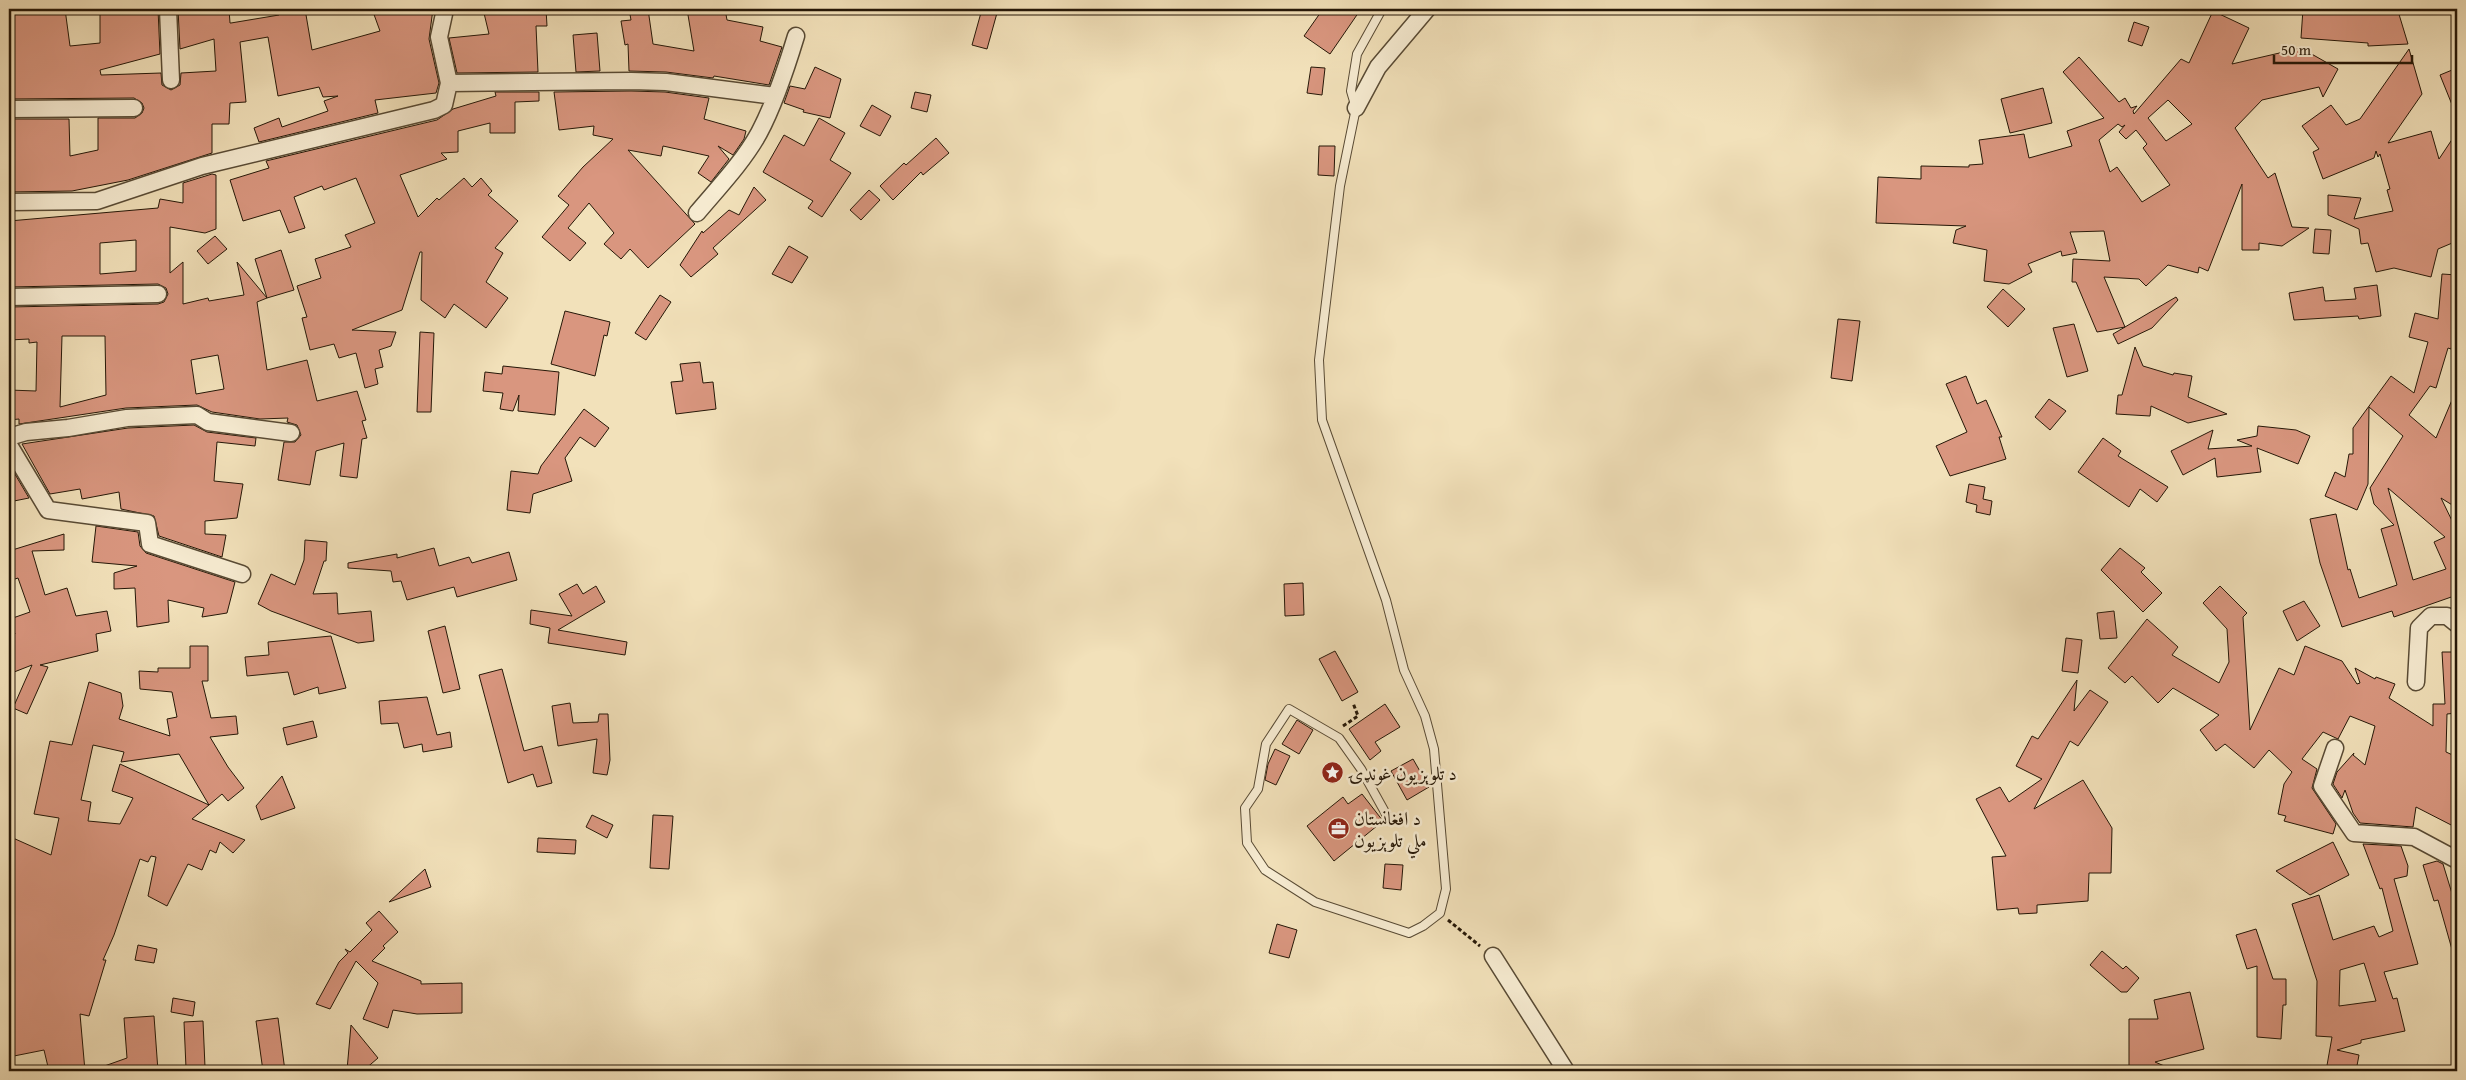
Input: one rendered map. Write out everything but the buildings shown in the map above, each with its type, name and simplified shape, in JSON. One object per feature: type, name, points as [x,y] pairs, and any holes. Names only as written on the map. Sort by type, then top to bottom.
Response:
[{"type":"street","points":[[168,9],[171,80]]},
{"type":"street","points":[[1356,108],[1378,67],[1427,9]]},
{"type":"street","points":[[9,202],[96,201],[202,166],[415,115],[444,105],[449,84],[439,37],[444,14]]},
{"type":"street","points":[[697,213],[728,176],[758,134],[775,96],[796,36]]},
{"type":"street","points":[[449,84],[666,82],[775,96]]},
{"type":"street","points":[[9,109],[134,108]]},
{"type":"street","points":[[9,297],[158,294]]},
{"type":"street","points":[[9,437],[26,432],[68,428],[127,418],[197,415],[208,422],[291,433]]},
{"type":"street","points":[[9,445],[48,510],[147,523],[150,544],[242,574]]},
{"type":"street","points":[[2416,682],[2419,628],[2431,616],[2447,616],[2457,624]]},
{"type":"street","points":[[2334,748],[2322,786],[2354,833],[2414,837],[2457,860]]},
{"type":"street","points":[[1493,956],[1566,1071]]},
{"type":"lane","points":[[1382,9],[1357,54],[1351,91],[1356,108],[1340,186],[1319,360],[1322,420],[1386,600],[1404,670],[1425,716],[1434,749],[1446,889],[1440,913],[1423,926],[1408,933],[1315,902],[1265,870],[1247,843],[1244,808],[1258,788],[1266,744],[1288,709],[1339,738],[1360,769],[1386,814]]},
{"type":"path","points":[[1340,729],[1358,716],[1353,703]]},
{"type":"path","points":[[1440,913],[1493,956]]},
{"type":"place","name":"د تلوېزیون غونډۍ","points":[[1333,773]]},
{"type":"place","name":"د افغانستان ملي تلوېزیون","points":[[1338,829]]}]
